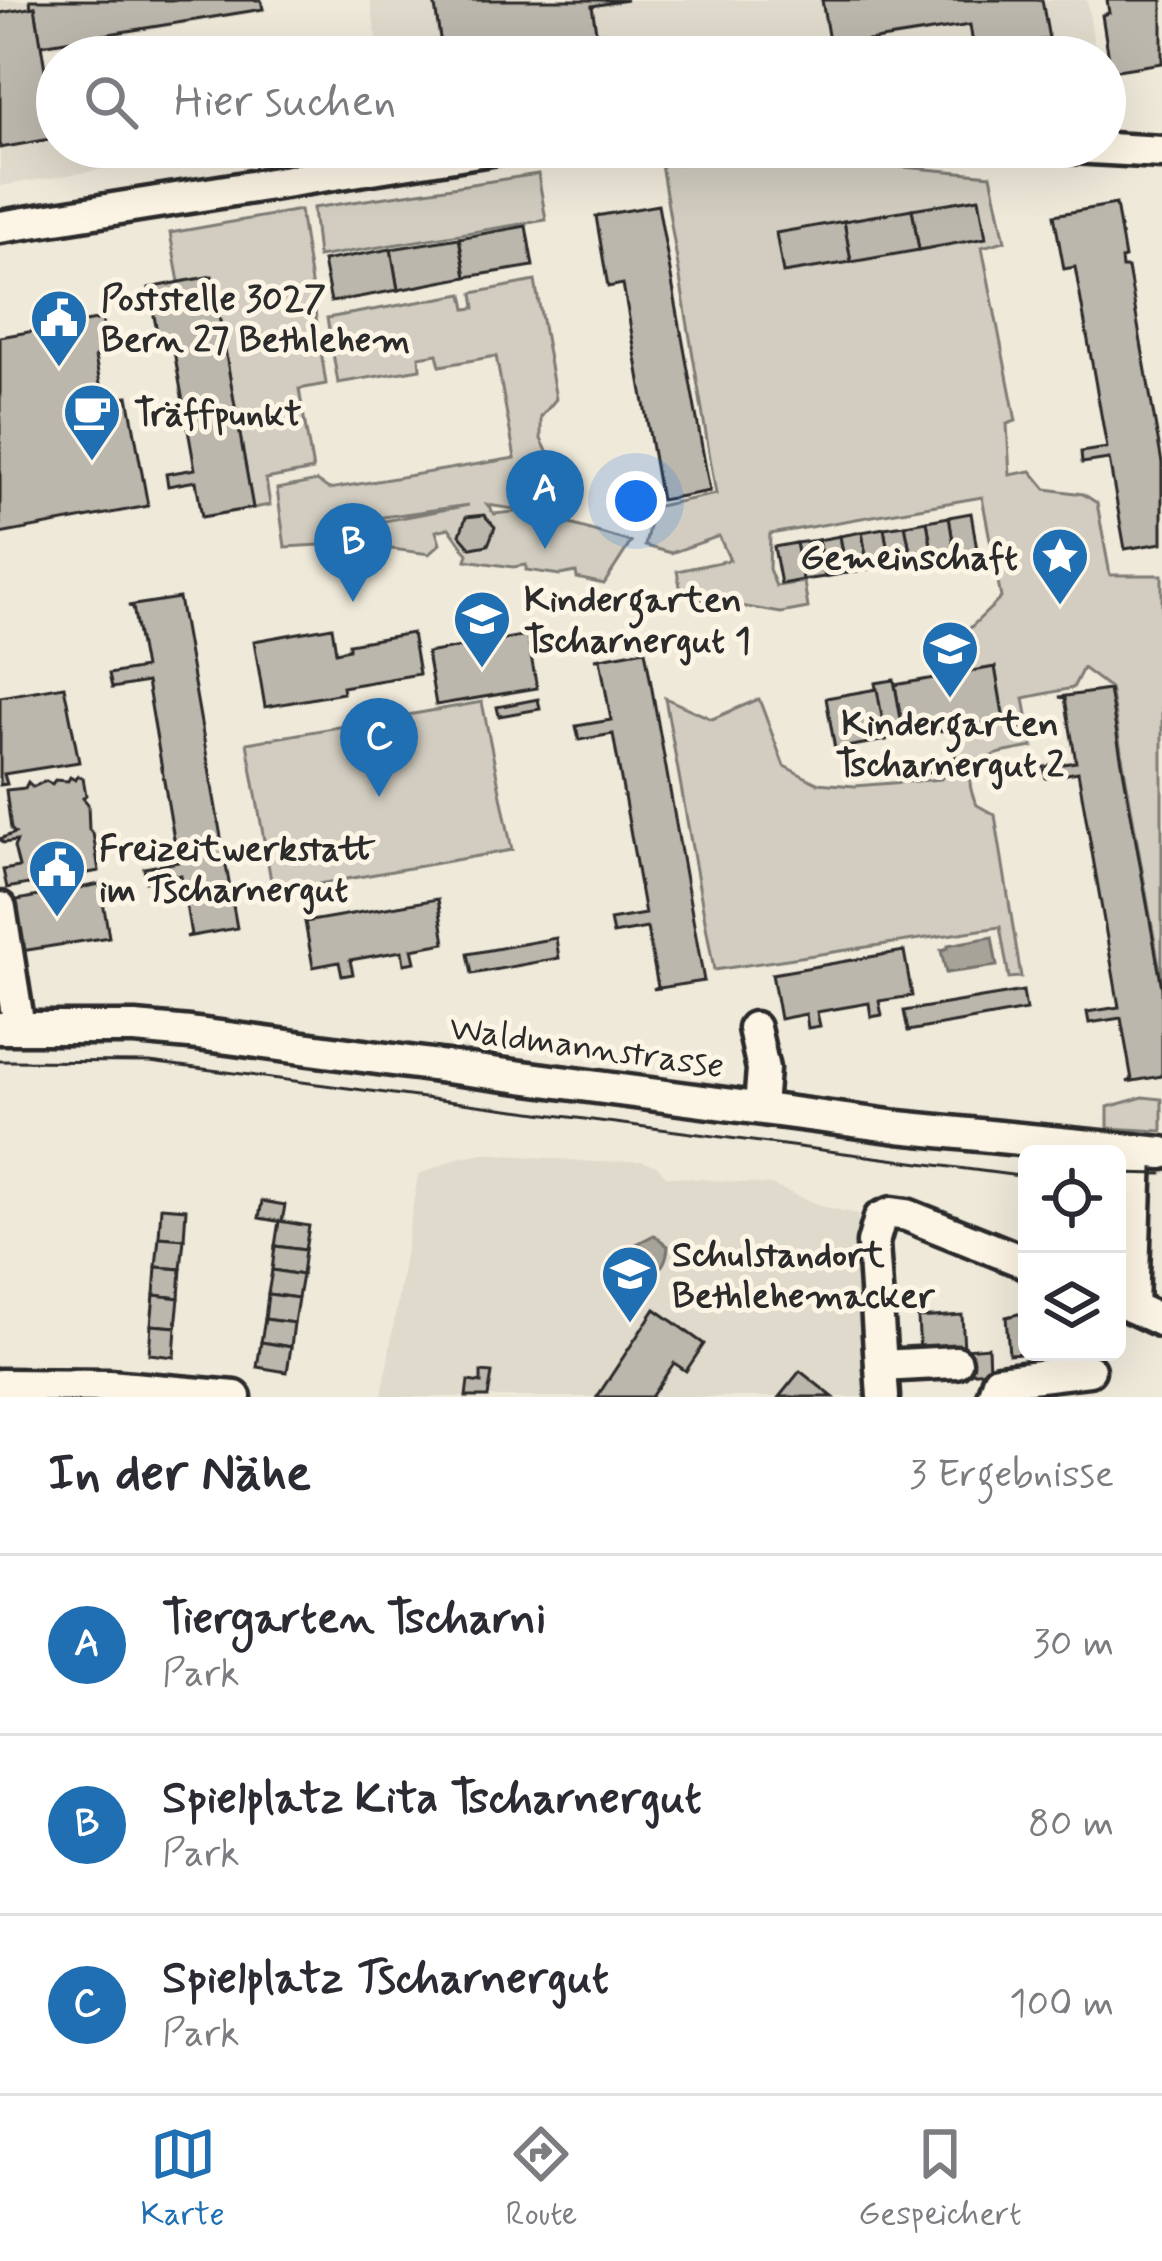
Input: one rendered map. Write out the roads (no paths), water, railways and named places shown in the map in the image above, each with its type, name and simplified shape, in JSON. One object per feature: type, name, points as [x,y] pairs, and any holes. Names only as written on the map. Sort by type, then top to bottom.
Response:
[{"type":"street","points":[[1126,150],[1162,152]]},
{"type":"street","points":[[0,227],[372,168]]},
{"type":"street","points":[[0,908],[9,1028]]},
{"type":"street","name":"Waldmannstrasse","points":[[9,1028],[190,1033],[975,1137],[1149,1152]]},
{"type":"street","points":[[754,1028],[763,1069],[760,1107]]},
{"type":"street","points":[[1126,1298],[1149,1152]]},
{"type":"street","points":[[956,1362],[882,1382],[873,1243],[880,1218],[892,1213],[908,1215],[1018,1259]]},
{"type":"street","points":[[1126,1304],[1162,1321]]},
{"type":"street","points":[[993,1397],[998,1381],[1031,1370],[1090,1373]]},
{"type":"street","points":[[0,1385],[109,1386],[231,1397]]},
{"type":"tram line","points":[[0,1061],[150,1062],[1018,1176]]},
{"type":"tram line","points":[[1126,1173],[1162,1174]]},
{"type":"place","name":"Poststelle 3027 Bern 27 Bethlehem","points":[[59,369]]},
{"type":"place","name":"Träffpunkt","points":[[92,463]]},
{"type":"place","name":"Tiergarten Tscharni","points":[[545,549]]},
{"type":"place","name":"Spielplatz Kita Tscharnergut","points":[[353,602]]},
{"type":"place","name":"Gemeinschaft","points":[[1060,607]]},
{"type":"place","name":"Kindergarten Tscharnergut 1","points":[[482,670]]},
{"type":"place","name":"Kindergarten Tscharnergut 2","points":[[950,700]]},
{"type":"place","name":"Spielplatz Tscharnergut","points":[[379,797]]},
{"type":"place","name":"Freizeitwerkstatt im Tscharnergut","points":[[57,919]]},
{"type":"place","name":"Schulstandort Bethlehemacker","points":[[630,1325]]}]
